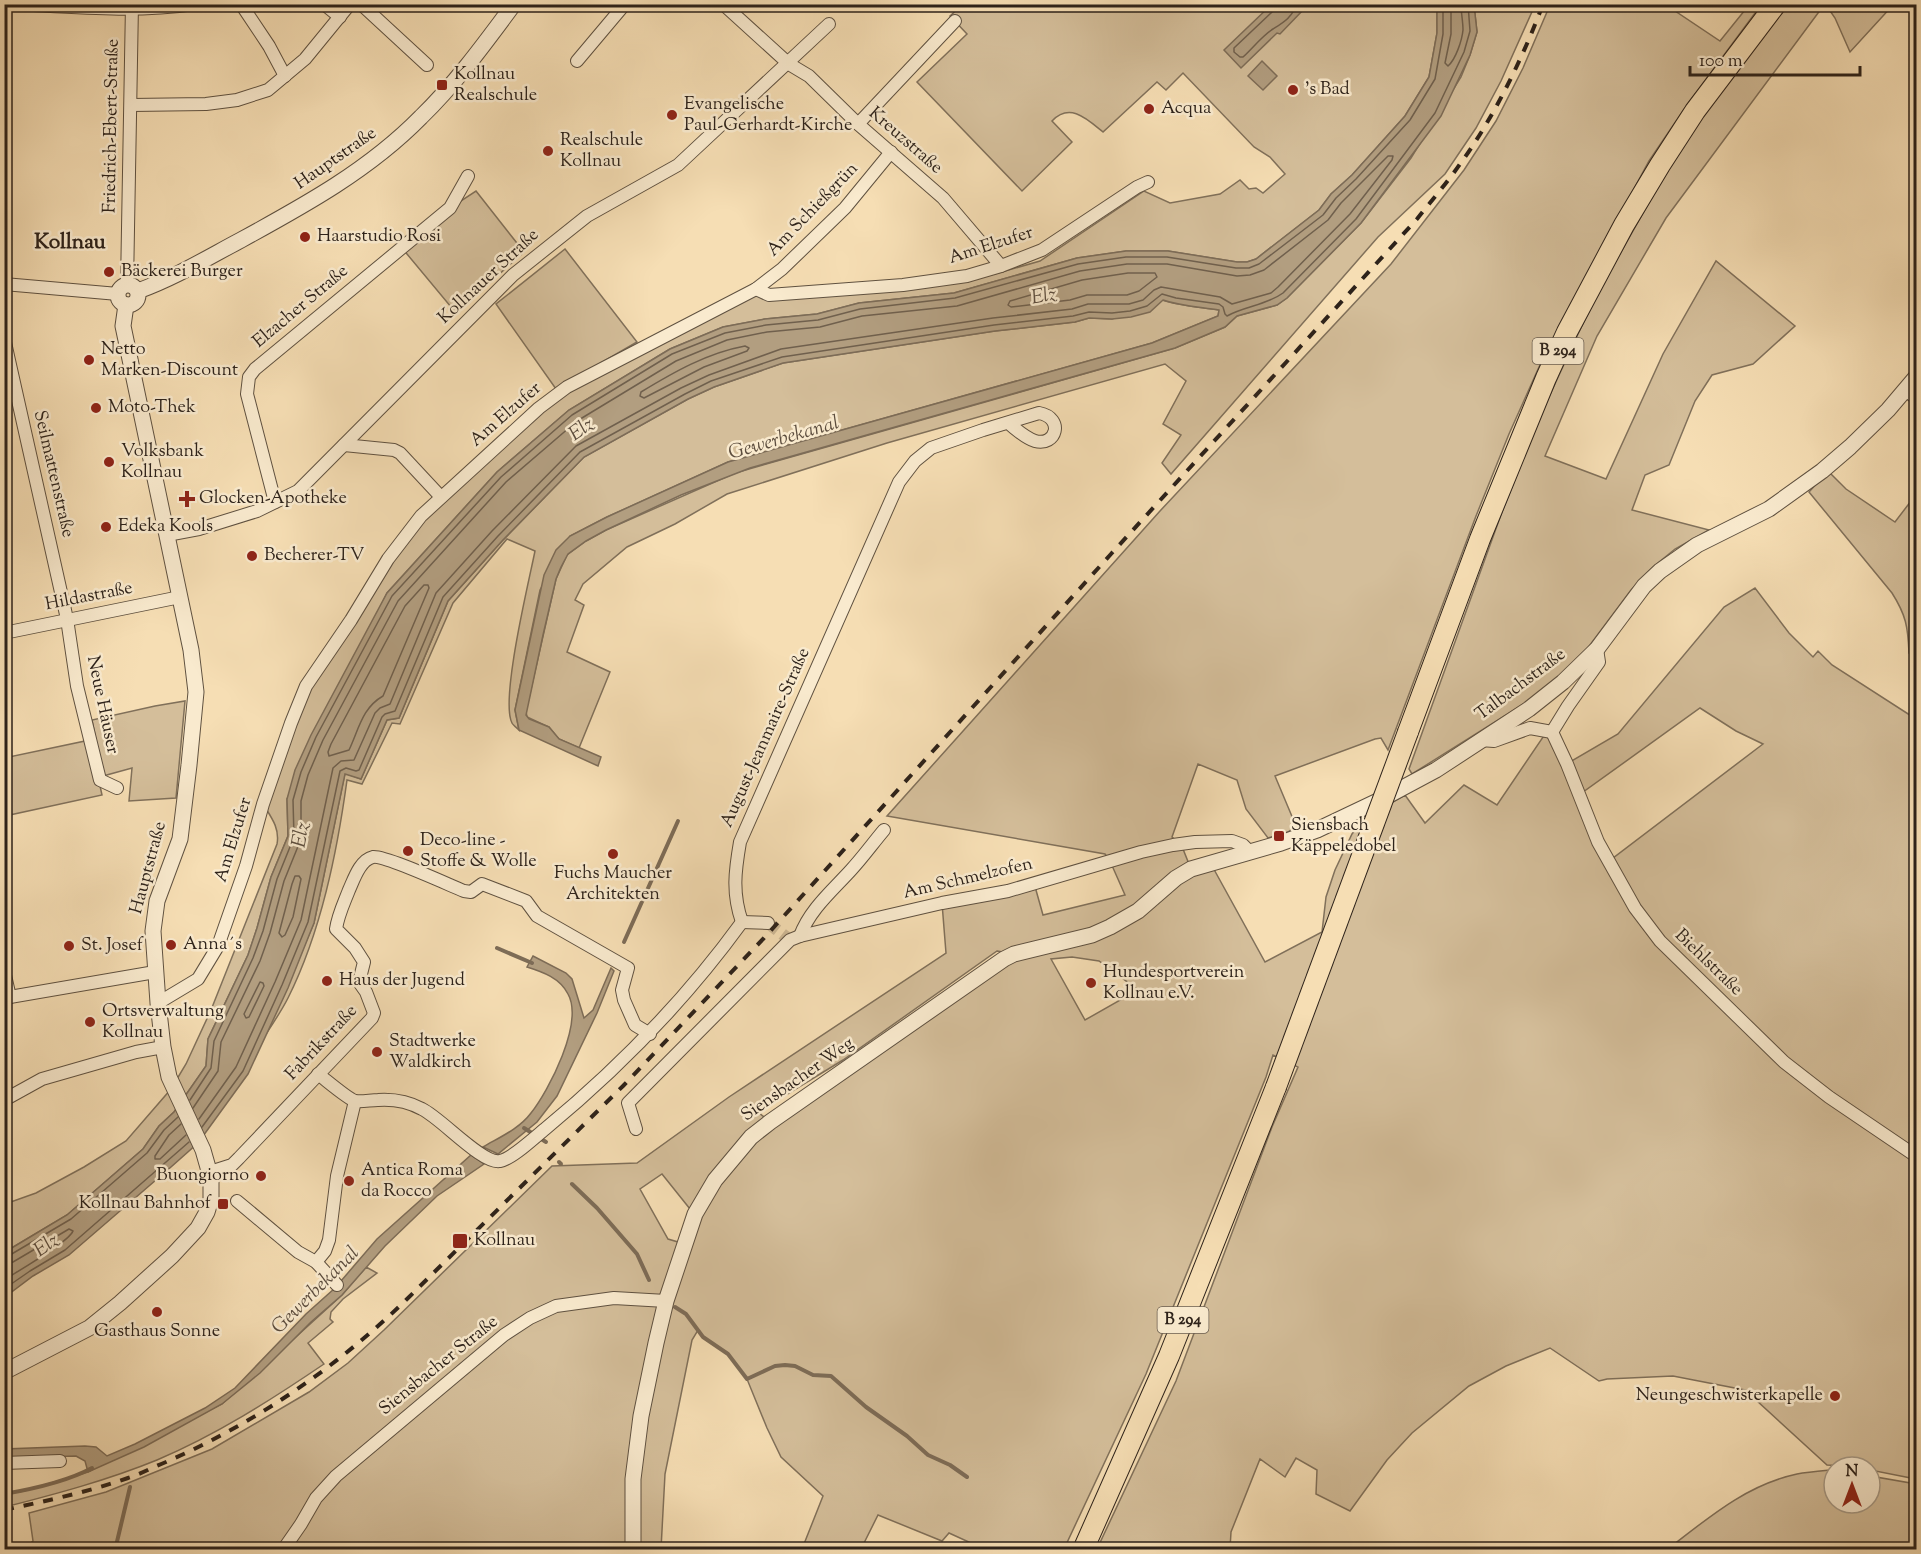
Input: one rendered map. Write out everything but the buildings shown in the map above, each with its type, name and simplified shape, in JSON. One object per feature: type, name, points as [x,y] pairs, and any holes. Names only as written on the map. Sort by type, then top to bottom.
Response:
[{"type":"highway","name":"B 294","points":[[1083,1550],[1169,1356],[1276,1087],[1485,529],[1546,378],[1567,332],[1624,225],[1683,129],[1776,4]]},
{"type":"street","points":[[13,4],[170,8],[194,4]]},
{"type":"street","points":[[241,4],[269,46],[285,76]]},
{"type":"street","points":[[324,4],[340,17]]},
{"type":"street","points":[[131,105],[206,104],[237,100],[268,90],[305,59],[350,4]]},
{"type":"street","points":[[361,4],[427,65]]},
{"type":"street","name":"Hauptstraße","points":[[4,1372],[89,1328],[120,1303],[172,1256],[198,1227],[212,1199],[210,1172],[200,1143],[169,1077],[163,1047],[155,972],[154,921],[157,901],[180,839],[196,692],[191,650],[123,326],[127,294],[187,269],[270,225],[340,184],[373,160],[420,119],[451,87],[514,4]]},
{"type":"street","points":[[577,61],[625,4]]},
{"type":"street","name":"Kreuzstraße","points":[[723,4],[789,64],[808,76],[858,124],[943,198],[1001,266]]},
{"type":"street","name":"Friedrich-Ebert-Straße","points":[[127,294],[131,6]]},
{"type":"street","points":[[858,124],[955,21]]},
{"type":"street","name":"Kollnauer Straße","points":[[167,535],[199,529],[257,512],[298,491],[513,274],[587,216],[678,165],[789,64],[829,24]]},
{"type":"street","name":"Am Schießgrün","points":[[756,290],[782,269],[845,208],[891,152]]},
{"type":"street","name":"Elzacher Straße","points":[[275,502],[246,394],[249,377],[255,369],[450,208],[468,176]]},
{"type":"street","name":"Am Elzufer","points":[[158,1003],[198,979],[218,946],[246,866],[263,804],[306,686],[351,620],[388,559],[421,516],[539,408],[567,387],[756,290],[769,295],[921,283],[967,276],[1042,250],[1148,182]]},
{"type":"street","points":[[4,284],[127,294]]},
{"type":"street","name":"Seilmattenstraße","points":[[4,338],[67,619]]},
{"type":"street","name":"Talbachstraße","points":[[1251,852],[1317,830],[1378,801],[1436,770],[1528,709],[1563,682],[1597,649],[1644,586],[1660,571],[1697,545],[1769,509],[1822,471],[1911,394],[1917,377]]},
{"type":"street","name":"August-Jeanmaire-Straße","points":[[742,921],[736,906],[734,884],[740,842],[899,482],[915,461],[931,448],[952,439],[1008,423]]},
{"type":"street","points":[[344,445],[394,450],[400,453],[441,497]]},
{"type":"street","name":"Hildastraße","points":[[4,633],[180,597]]},
{"type":"street","name":"Neue Häuser","points":[[67,619],[77,686],[100,780],[117,788]]},
{"type":"street","points":[[1480,740],[1494,741],[1530,728],[1552,732],[1599,662],[1597,649]]},
{"type":"street","name":"Biehlstraße","points":[[1552,732],[1598,842],[1635,908],[1660,940],[1784,1062],[1829,1097],[1917,1156]]},
{"type":"street","name":"Am Schmelzofen","points":[[800,936],[814,910],[884,830]]},
{"type":"street","name":"Am Schmelzofen","points":[[636,1129],[628,1104],[790,940],[942,903],[1008,891],[1141,852],[1173,845],[1232,842],[1243,845],[1251,852]]},
{"type":"street","name":"Siensbacher Weg","points":[[633,1550],[633,1479],[641,1416],[666,1301],[694,1214],[715,1180],[735,1154],[764,1127],[1004,959],[1014,954],[1101,931],[1138,911],[1176,878],[1191,869],[1251,852]]},
{"type":"street","name":"Fabrikstraße","points":[[210,1172],[232,1165],[372,1018],[374,1013],[366,992],[359,982],[364,962],[355,948],[336,929],[337,917],[357,872],[365,862],[374,857],[387,859],[464,891],[471,892],[482,885],[526,901],[537,916],[628,968],[622,990],[624,1000],[635,1025],[650,1034]]},
{"type":"street","points":[[318,1074],[355,1101],[386,1099],[405,1102],[423,1109],[442,1122],[476,1152],[490,1160],[501,1161],[520,1149],[575,1104],[650,1034],[712,962],[742,921],[768,923]]},
{"type":"street","points":[[4,971],[7,997],[155,972]]},
{"type":"street","points":[[4,1100],[42,1079],[136,1052],[163,1047]]},
{"type":"street","points":[[316,1262],[325,1251],[329,1240],[338,1176],[355,1101]]},
{"type":"street","points":[[237,1201],[298,1252],[316,1262],[337,1285]]},
{"type":"street","name":"Siensbacher Straße","points":[[283,1550],[316,1498],[336,1476],[504,1335],[530,1318],[556,1306],[614,1298],[666,1301]]},
{"type":"street","points":[[4,1463],[60,1461]]},
{"type":"shaded area","points":[[962,5],[1437,5],[1437,33],[1429,77],[1405,116],[1352,175],[1331,194],[1319,210],[1256,259],[1237,262],[1168,251],[1126,251],[1077,258],[954,293],[859,303],[817,314],[765,319],[723,327],[670,349],[569,410],[497,472],[387,593],[287,799],[288,836],[271,877],[248,955],[208,1039],[206,1066],[174,1112],[159,1126],[143,1149],[67,1215],[5,1252],[5,1204],[36,1193],[126,1141],[171,1089],[186,1064],[211,1010],[277,844],[276,828],[263,804],[306,686],[405,536],[539,408],[756,289],[769,295],[979,278],[1040,261],[1144,191],[1170,203],[1220,194],[1240,180],[1249,189],[1256,188],[1263,193],[1285,174],[1270,157],[1254,147],[1183,73],[1166,90],[1157,82],[1103,132],[1078,114],[1059,115],[1052,121],[1072,142],[1022,191],[917,82],[967,34],[950,16]]},
{"type":"shaded area","points":[[1474,5],[1535,5],[1501,81],[1476,128],[1445,174],[1378,237],[1171,474],[1162,463],[1181,435],[1163,424],[1186,381],[1165,364],[887,443],[727,494],[675,524],[627,547],[583,584],[575,600],[584,605],[567,652],[610,672],[579,748],[559,739],[549,727],[527,717],[526,711],[556,579],[567,555],[586,541],[735,473],[1175,348],[1225,327],[1237,316],[1277,305],[1287,298],[1361,223],[1411,158],[1461,77],[1477,32]]},
{"type":"shaded area","points":[[1550,5],[1666,5],[1720,41],[1749,5],[1761,5],[1649,161],[1543,358],[1476,516],[1388,750],[1381,738],[1375,739],[1275,776],[1296,826],[1288,832],[1268,838],[1246,809],[1237,780],[1198,764],[1172,837],[1181,844],[1191,869],[1211,864],[1265,962],[1322,932],[1326,897],[1335,870],[1352,834],[1365,818],[1405,795],[1425,823],[1464,785],[1497,805],[1543,737],[1548,735],[1563,766],[1618,734],[1724,607],[1755,588],[1789,633],[1813,657],[1818,651],[1832,665],[1916,719],[1916,1479],[1882,1472],[1882,1455],[1822,1455],[1822,1460],[1745,1390],[1673,1376],[1599,1381],[1550,1348],[1506,1366],[1469,1386],[1412,1433],[1387,1460],[1350,1511],[1316,1494],[1317,1470],[1296,1458],[1285,1477],[1260,1459],[1231,1532],[1230,1549],[1097,1549],[1176,1381],[1272,1127],[1298,1067],[1273,1055],[1146,1374],[1064,1549],[984,1549],[949,1533],[942,1541],[878,1515],[861,1549],[802,1549],[823,1496],[781,1457],[747,1379],[728,1354],[703,1337],[698,1330],[692,1340],[665,1474],[661,1549],[22,1550],[33,1541],[29,1513],[106,1492],[212,1449],[309,1392],[348,1363],[384,1330],[552,1166],[637,1163],[729,1097],[946,953],[942,903],[1034,883],[1043,915],[1125,895],[1105,854],[887,816],[1160,511],[1391,264],[1464,170],[1496,121],[1523,68]],"holes":[[[1700,708],[1736,731],[1763,744],[1609,861],[1579,795]],[[997,951],[1014,954],[770,1122],[758,1112],[843,1060]],[[1072,957],[1099,961],[1138,990],[1085,1020],[1051,959]],[[662,1174],[694,1214],[685,1244],[668,1239],[640,1189]]]},
{"type":"shaded area","points":[[1788,5],[1824,5],[1666,218],[1597,336],[1545,456],[1606,479],[1663,354],[1716,261],[1795,326],[1753,364],[1712,375],[1695,401],[1669,465],[1645,475],[1632,510],[1709,530],[1675,549],[1653,567],[1631,590],[1581,657],[1552,686],[1412,774],[1409,769],[1502,512],[1542,412],[1600,289],[1663,178],[1701,118]]},
{"type":"shaded area","points":[[1826,5],[1893,5],[1850,52],[1835,18]]},
{"type":"shaded area","points":[[476,191],[524,252],[456,313],[402,248],[450,208]]},
{"type":"shaded area","points":[[565,249],[637,342],[556,389],[496,304]]},
{"type":"shaded area","points":[[1162,300],[1219,310],[1218,316],[1152,343],[728,462],[570,536],[540,590],[515,710],[519,730],[512,723],[509,710],[512,666],[535,551],[507,539],[453,603],[400,724],[392,723],[362,784],[347,780],[333,864],[319,919],[300,973],[286,1002],[266,1034],[314,923],[345,773],[361,779],[387,720],[399,718],[448,601],[502,541],[584,457],[688,399],[714,387],[783,363],[995,331],[1075,322],[1089,318],[1112,319]]},
{"type":"shaded area","points":[[1828,471],[1846,489],[1895,522],[1911,501],[1916,504],[1916,658],[1909,653],[1905,622],[1892,593],[1809,492]]},
{"type":"shaded area","points":[[185,701],[176,798],[129,801],[132,768],[103,776],[92,720]]},
{"type":"shaded area","points":[[90,740],[102,795],[5,816],[4,758]]},
{"type":"shaded area","points":[[366,1267],[377,1273],[343,1299],[331,1312],[330,1319],[333,1322],[308,1343],[324,1364],[222,1428],[157,1460],[63,1492],[5,1507],[5,1494],[24,1491],[88,1472],[222,1404],[342,1295]]},
{"type":"shaded area","points":[[1822,1471],[1822,1515],[1882,1515],[1882,1478],[1916,1484],[1916,1549],[1668,1549],[1744,1494],[1778,1479]]},
{"type":"water","points":[[1271,5],[1299,5],[1304,9],[1280,34],[1277,33],[1241,68],[1224,50]]},
{"type":"water","name":"Elz","points":[[1437,5],[1474,5],[1477,32],[1470,55],[1441,116],[1361,223],[1287,298],[1277,305],[1237,316],[1225,327],[1175,348],[750,468],[681,495],[606,530],[568,554],[556,579],[526,715],[529,719],[549,727],[559,739],[601,757],[598,766],[519,730],[515,710],[544,575],[556,550],[570,536],[728,462],[1152,343],[1218,316],[1219,310],[1163,300],[1150,312],[1131,317],[1089,318],[1075,322],[995,331],[783,363],[714,387],[688,399],[584,457],[502,541],[448,601],[399,718],[387,720],[361,779],[345,774],[314,923],[288,988],[248,1074],[198,1143],[69,1255],[33,1276],[5,1297],[5,1252],[67,1215],[143,1149],[159,1126],[174,1112],[206,1066],[208,1039],[248,955],[271,877],[288,836],[287,799],[295,770],[311,735],[387,593],[497,472],[569,410],[670,349],[723,327],[765,319],[817,314],[859,303],[954,293],[1077,258],[1126,251],[1168,251],[1237,262],[1256,259],[1319,210],[1331,194],[1352,175],[1405,116],[1429,77],[1437,33]]},
{"type":"water","points":[[1262,61],[1277,76],[1263,90],[1248,76]]},
{"type":"water","points":[[533,956],[566,973],[572,979],[584,1018],[593,1010],[611,968],[614,971],[597,1013],[557,1096],[537,1122],[498,1154],[483,1147],[515,1128],[531,1113],[555,1073],[572,1022],[572,1006],[565,988],[556,980],[527,967]]},
{"type":"water","points":[[471,1155],[484,1164],[437,1196],[385,1246],[342,1295],[311,1322],[260,1373],[222,1404],[144,1447],[88,1472],[85,1461],[76,1456],[5,1458],[4,1449],[85,1446],[96,1447],[107,1456],[205,1408],[235,1388],[306,1314],[335,1288],[377,1239]]},
{"type":"waterway","name":"Gewerbekanal","points":[[624,942],[678,821]]},
{"type":"waterway","name":"Gewerbekanal","points":[[497,948],[532,963]]},
{"type":"waterway","points":[[524,1128],[546,1142]]},
{"type":"waterway","points":[[572,1184],[597,1208],[637,1254],[649,1280]]},
{"type":"waterway","points":[[675,1307],[686,1314],[703,1337],[728,1354],[747,1379],[775,1366],[785,1365],[795,1366],[813,1375],[831,1376],[866,1407],[907,1436],[928,1455],[950,1465],[967,1477]]},
{"type":"waterway","name":"Gewerbekanal","points":[[4,1494],[60,1481],[92,1468]]},
{"type":"waterway","points":[[115,1550],[130,1487]]},
{"type":"tunnel","points":[[768,923],[790,940]]},
{"type":"railway","points":[[4,1510],[67,1496],[138,1475],[199,1447],[263,1412],[323,1371],[406,1300],[623,1086],[764,938],[1417,219],[1455,171],[1484,128],[1517,66],[1543,4]]},
{"type":"place","name":"Kollnau Realschule","points":[[442,85]]},
{"type":"place","name":"'s Bad","points":[[1293,90]]},
{"type":"place","name":"Acqua","points":[[1149,109]]},
{"type":"place","name":"Evangelische Paul-Gerhardt-Kirche","points":[[672,115]]},
{"type":"place","name":"Realschule Kollnau","points":[[548,151]]},
{"type":"place","name":"Haarstudio Rosi","points":[[305,237]]},
{"type":"place","name":"Bäckerei Burger","points":[[109,272]]},
{"type":"place","name":"Netto Marken-Discount","points":[[89,360]]},
{"type":"place","name":"Moto-Thek","points":[[96,408]]},
{"type":"place","name":"Volksbank Kollnau","points":[[109,462]]},
{"type":"place","name":"Glocken-Apotheke","points":[[187,499]]},
{"type":"place","name":"Edeka Kools","points":[[106,527]]},
{"type":"place","name":"Becherer-TV","points":[[252,556]]},
{"type":"place","name":"Siensbach Käppeledobel","points":[[1279,836]]},
{"type":"place","name":"Deco-line - Stoffe & Wolle","points":[[408,851]]},
{"type":"place","name":"Fuchs Maucher Architekten","points":[[613,854]]},
{"type":"place","name":"Anna´s","points":[[171,945]]},
{"type":"place","name":"St. Josef","points":[[69,946]]},
{"type":"place","name":"Haus der Jugend","points":[[327,981]]},
{"type":"place","name":"Hundesportverein Kollnau e.V.","points":[[1091,983]]},
{"type":"place","name":"Ortsverwaltung Kollnau","points":[[90,1022]]},
{"type":"place","name":"Stadtwerke Waldkirch","points":[[377,1052]]},
{"type":"place","name":"Buongiorno","points":[[261,1176]]},
{"type":"place","name":"Antica Roma da Rocco","points":[[349,1181]]},
{"type":"place","name":"Kollnau Bahnhof","points":[[223,1204]]},
{"type":"place","name":"Kollnau","points":[[460,1241]]},
{"type":"place","name":"Gasthaus Sonne","points":[[157,1312]]},
{"type":"place","name":"Neungeschwisterkapelle","points":[[1835,1396]]},
{"type":"district","name":"Kollnau","points":[[70,243]]}]
